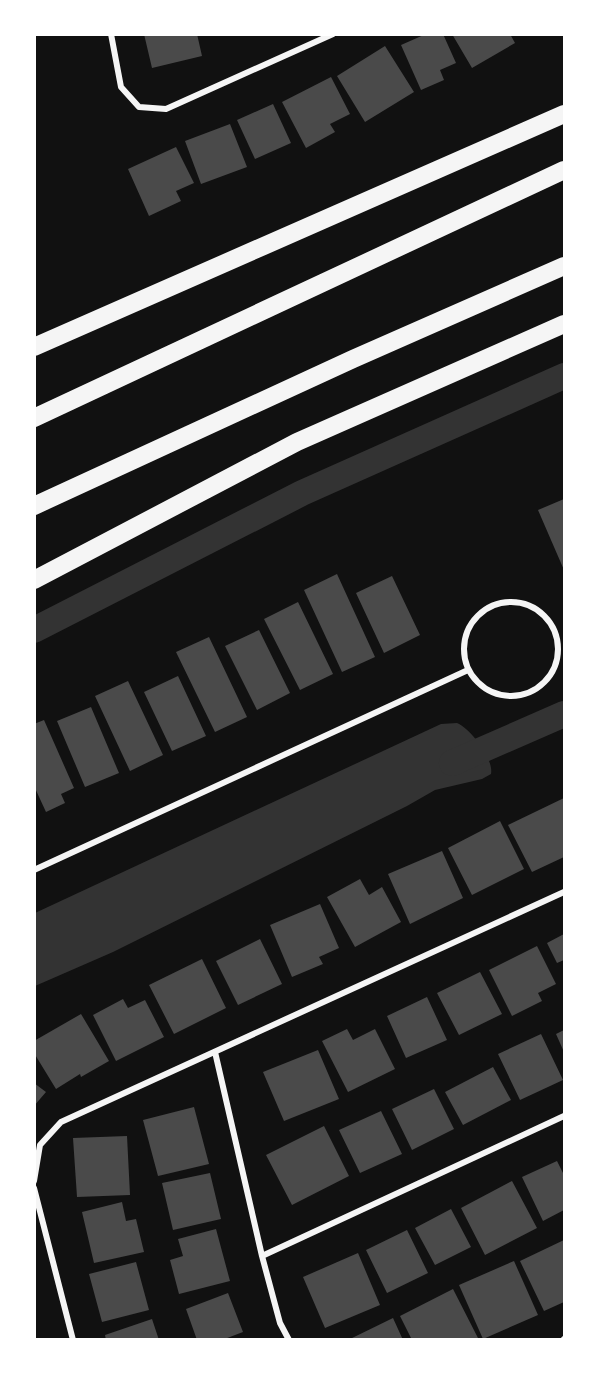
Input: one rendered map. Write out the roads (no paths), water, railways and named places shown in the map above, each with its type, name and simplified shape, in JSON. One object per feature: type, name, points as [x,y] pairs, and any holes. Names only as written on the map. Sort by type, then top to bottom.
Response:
[{"type":"highway","points":[[34,347],[564,114]]},
{"type":"highway","points":[[34,418],[564,170]]},
{"type":"highway","points":[[34,506],[353,359],[564,266]]},
{"type":"highway","points":[[34,580],[297,442],[564,324]]},
{"type":"street","points":[[111,34],[121,87],[139,107],[166,109],[316,38],[333,34]]},
{"type":"street","points":[[507,602],[522,603],[536,609],[548,619],[555,632],[558,646],[557,661],[552,674],[542,685],[530,692],[516,696],[502,696],[477,682],[468,670],[464,655],[465,640],[470,626],[479,614],[492,606],[507,602]]},
{"type":"street","points":[[555,632],[564,628]]},
{"type":"street","points":[[34,870],[468,670]]},
{"type":"street","points":[[34,1181],[40,1145],[61,1122],[564,892]]},
{"type":"street","points":[[215,1052],[262,1256],[280,1323],[289,1340]]},
{"type":"street","points":[[262,1256],[564,1116]]},
{"type":"street","points":[[34,1188],[73,1340]]},
{"type":"waterway","points":[[34,630],[302,493],[564,376]]},
{"type":"waterway","points":[[452,763],[564,714]]}]
